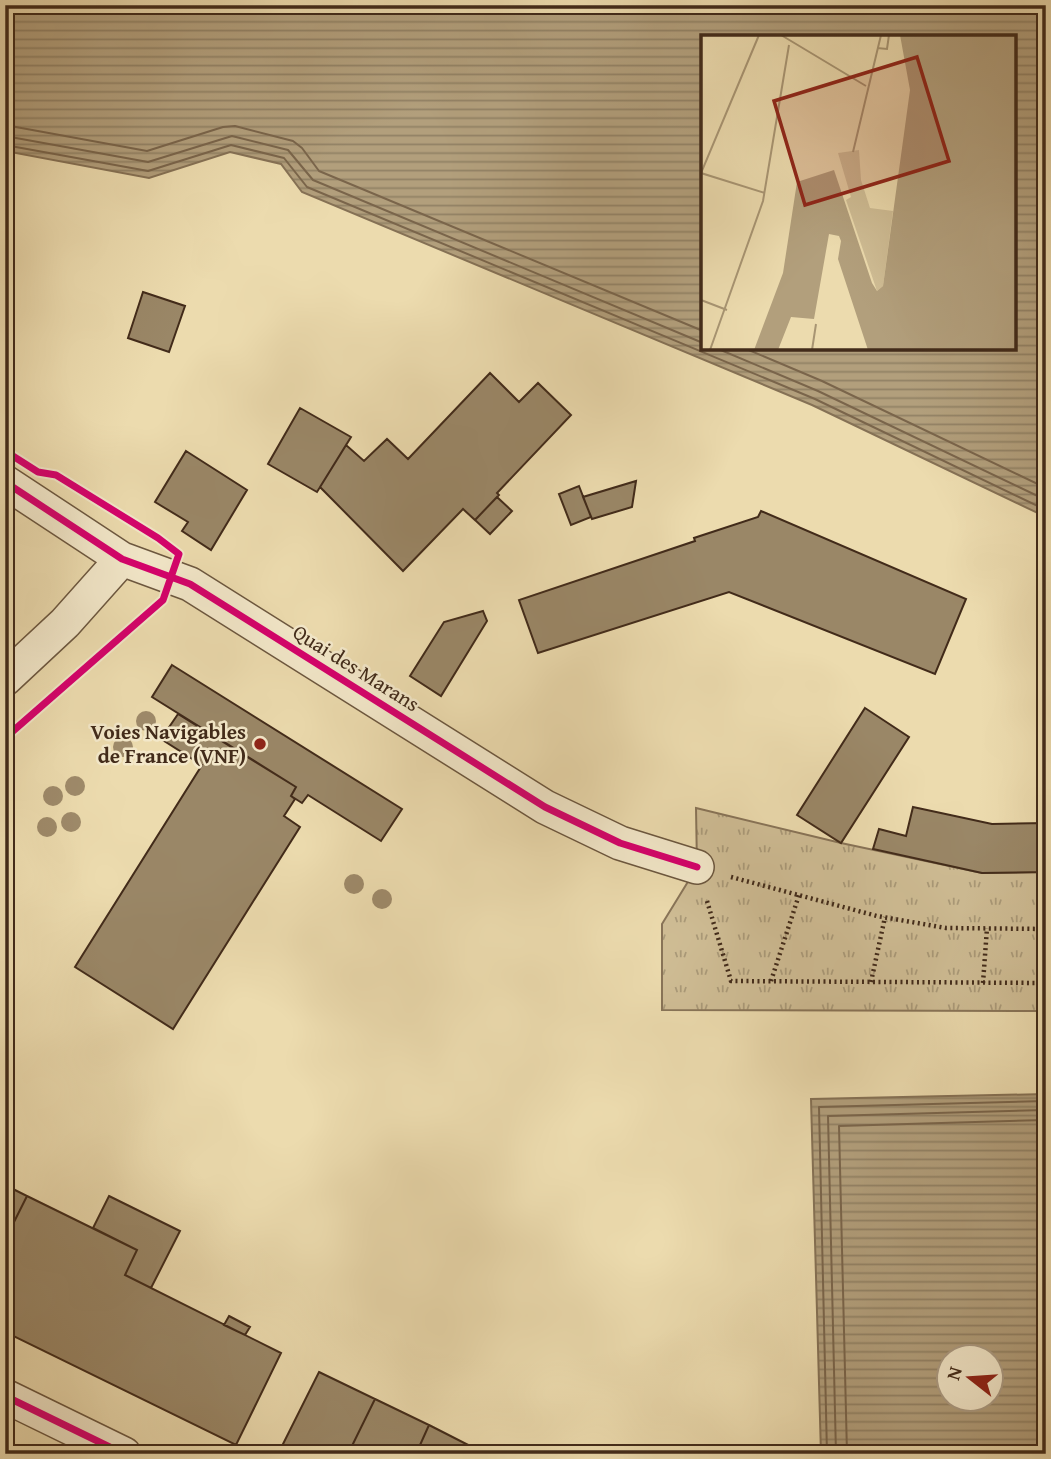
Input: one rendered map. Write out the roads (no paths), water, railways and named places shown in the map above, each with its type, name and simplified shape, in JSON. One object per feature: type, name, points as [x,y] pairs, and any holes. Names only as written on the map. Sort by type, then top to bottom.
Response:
[{"type":"street","name":"Quai des Marans","points":[[5,482],[122,559],[190,584],[545,807],[620,843],[697,867]]},
{"type":"street","points":[[5,679],[65,623],[122,559]]},
{"type":"street","points":[[5,1396],[124,1454]]},
{"type":"water","points":[[5,5],[1046,5],[1046,517],[812,405],[302,192],[281,164],[230,152],[149,178],[5,151]]},
{"type":"water","points":[[1046,1094],[1046,1454],[821,1454],[811,1099]]},
{"type":"place","name":"Voies Navigables de France (VNF)","points":[[260,744]]}]
